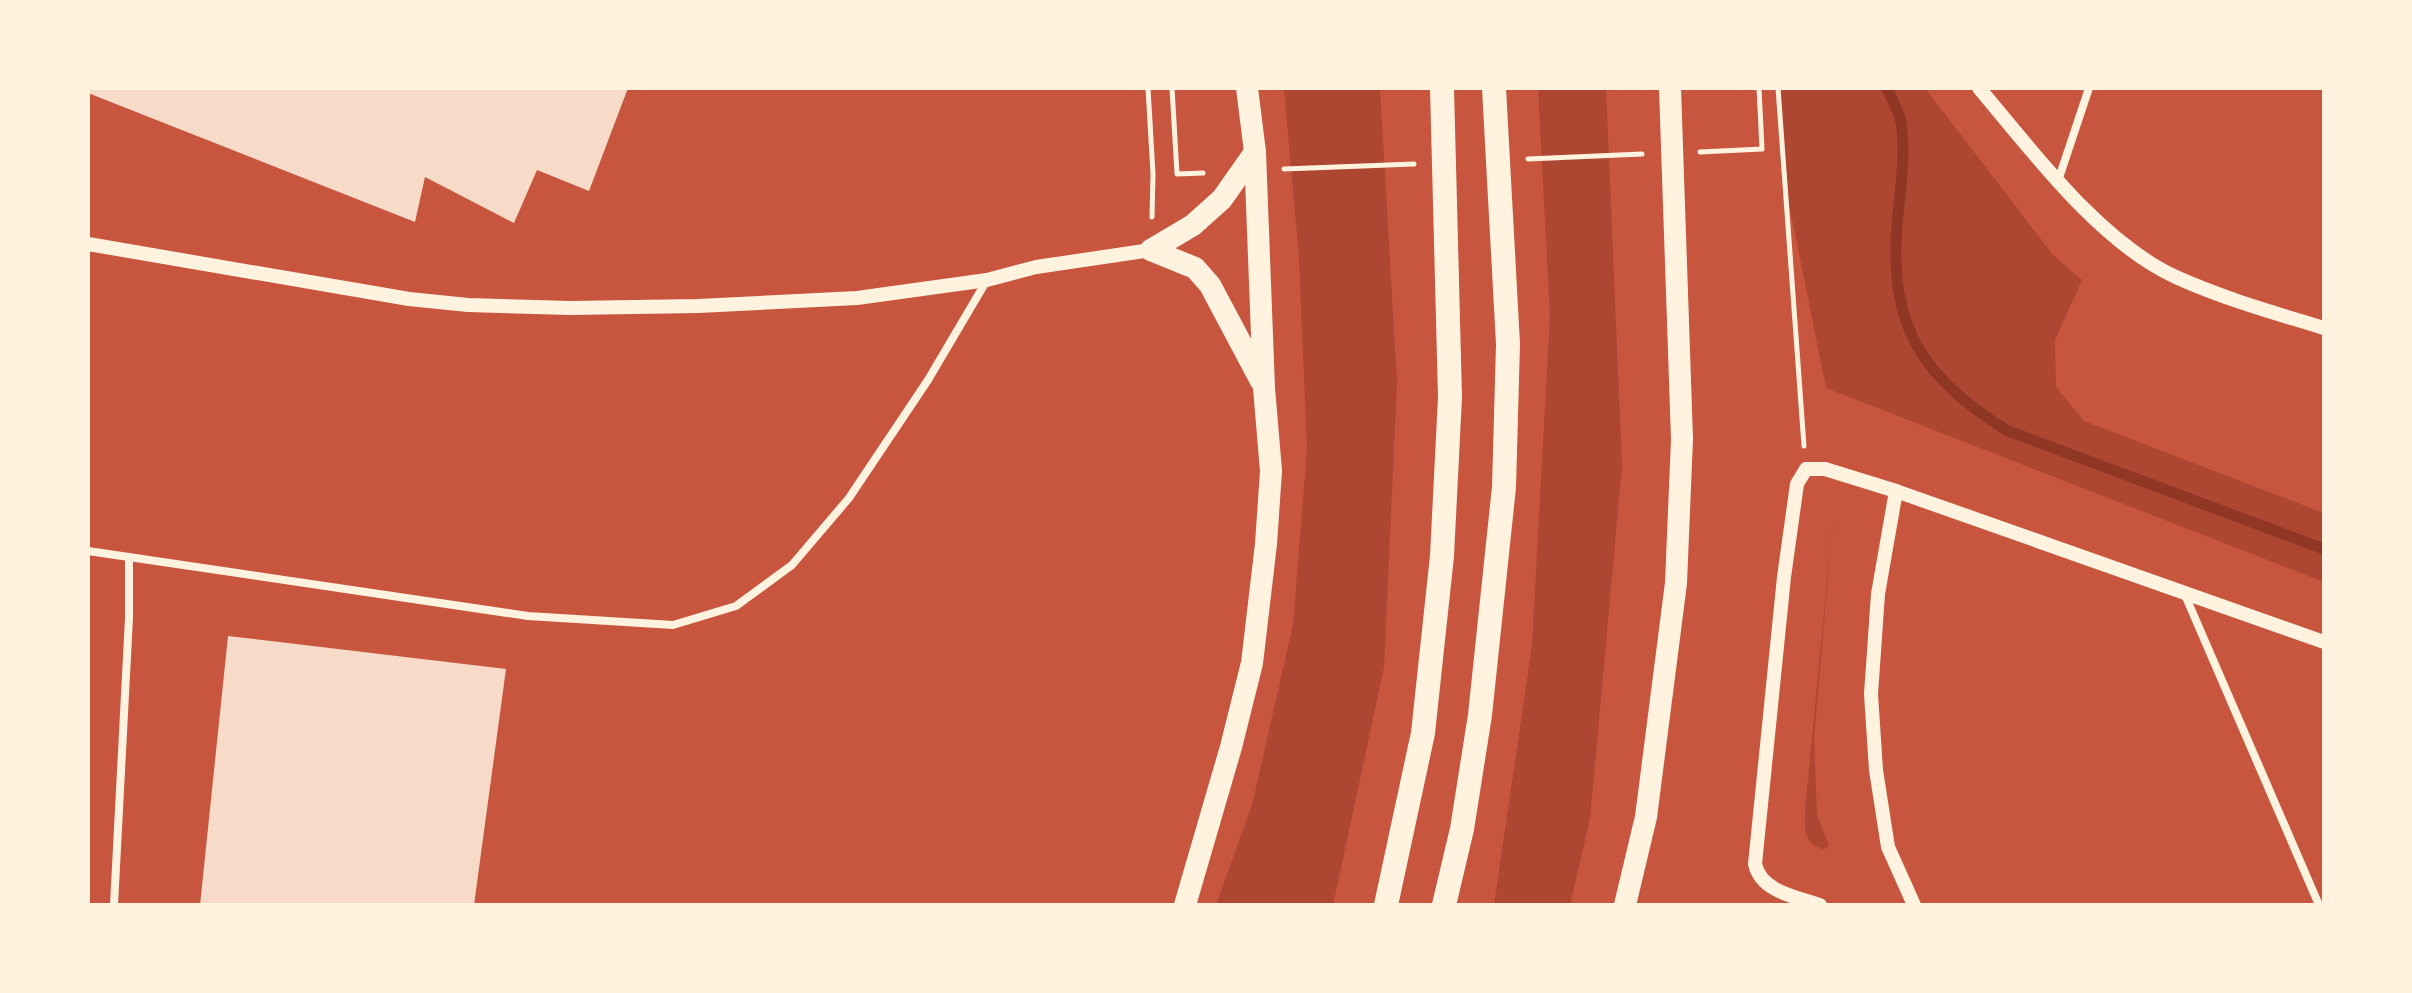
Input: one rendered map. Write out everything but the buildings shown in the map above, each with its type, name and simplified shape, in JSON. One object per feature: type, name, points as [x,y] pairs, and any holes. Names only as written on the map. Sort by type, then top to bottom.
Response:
[{"type":"highway","points":[[1185,905],[1252,663],[1266,544],[1271,471],[1264,388],[1255,152],[1247,88]]},
{"type":"highway","points":[[1386,905],[1423,733],[1442,556],[1450,397],[1442,88]]},
{"type":"highway","points":[[1444,905],[1462,829],[1480,715],[1504,487],[1508,344],[1494,88]]},
{"type":"highway","points":[[1625,905],[1646,817],[1676,583],[1682,439],[1670,88]]},
{"type":"highway","points":[[1151,250],[1193,225],[1222,199],[1255,152]]},
{"type":"highway","points":[[1151,250],[1195,268],[1210,285],[1264,388]]},
{"type":"street","points":[[1979,88],[2058,181],[2139,256],[2176,278],[2324,328]]},
{"type":"street","points":[[2058,181],[2089,88]]},
{"type":"street","points":[[88,244],[409,299],[468,305],[570,308],[698,306],[857,298],[987,280],[1036,267],[1151,250]]},
{"type":"street","points":[[88,551],[528,616],[673,625],[736,606],[792,565],[849,498],[928,380],[987,280]]},
{"type":"street","points":[[1820,905],[1770,887],[1757,875],[1755,864],[1784,577],[1797,484],[1806,469],[1825,469],[1896,491],[2324,642]]},
{"type":"street","points":[[1896,491],[1878,594],[1871,694],[1876,770],[1888,847],[1914,905]]},
{"type":"street","points":[[114,905],[129,618],[129,557]]},
{"type":"street","points":[[2185,595],[2319,905]]},
{"type":"path","points":[[1148,88],[1153,174]]},
{"type":"path","points":[[1172,88],[1177,174]]},
{"type":"path","points":[[1759,88],[1762,149]]},
{"type":"path","points":[[1778,88],[1781,164],[1806,469]]},
{"type":"shaded area","points":[[1284,88],[1380,88],[1397,383],[1384,667],[1333,905],[1216,905],[1252,805],[1293,625],[1307,450],[1299,258]]},
{"type":"shaded area","points":[[1538,88],[1606,88],[1622,466],[1590,819],[1570,905],[1494,905],[1532,645],[1550,315]]},
{"type":"shaded area","points":[[1777,88],[1925,88],[2053,255],[2082,280],[2055,340],[2056,387],[2084,421],[2324,513],[2324,582],[1826,388],[1781,164]]},
{"type":"shaded area","points":[[1833,521],[1814,738],[1817,814],[1829,846],[1824,849],[1809,840],[1805,829],[1805,810]]},
{"type":"waterway","points":[[1887,88],[1900,118],[1902,135],[1896,261],[1899,293],[1906,321],[1933,370],[1978,411],[2008,431],[2324,549]]}]
